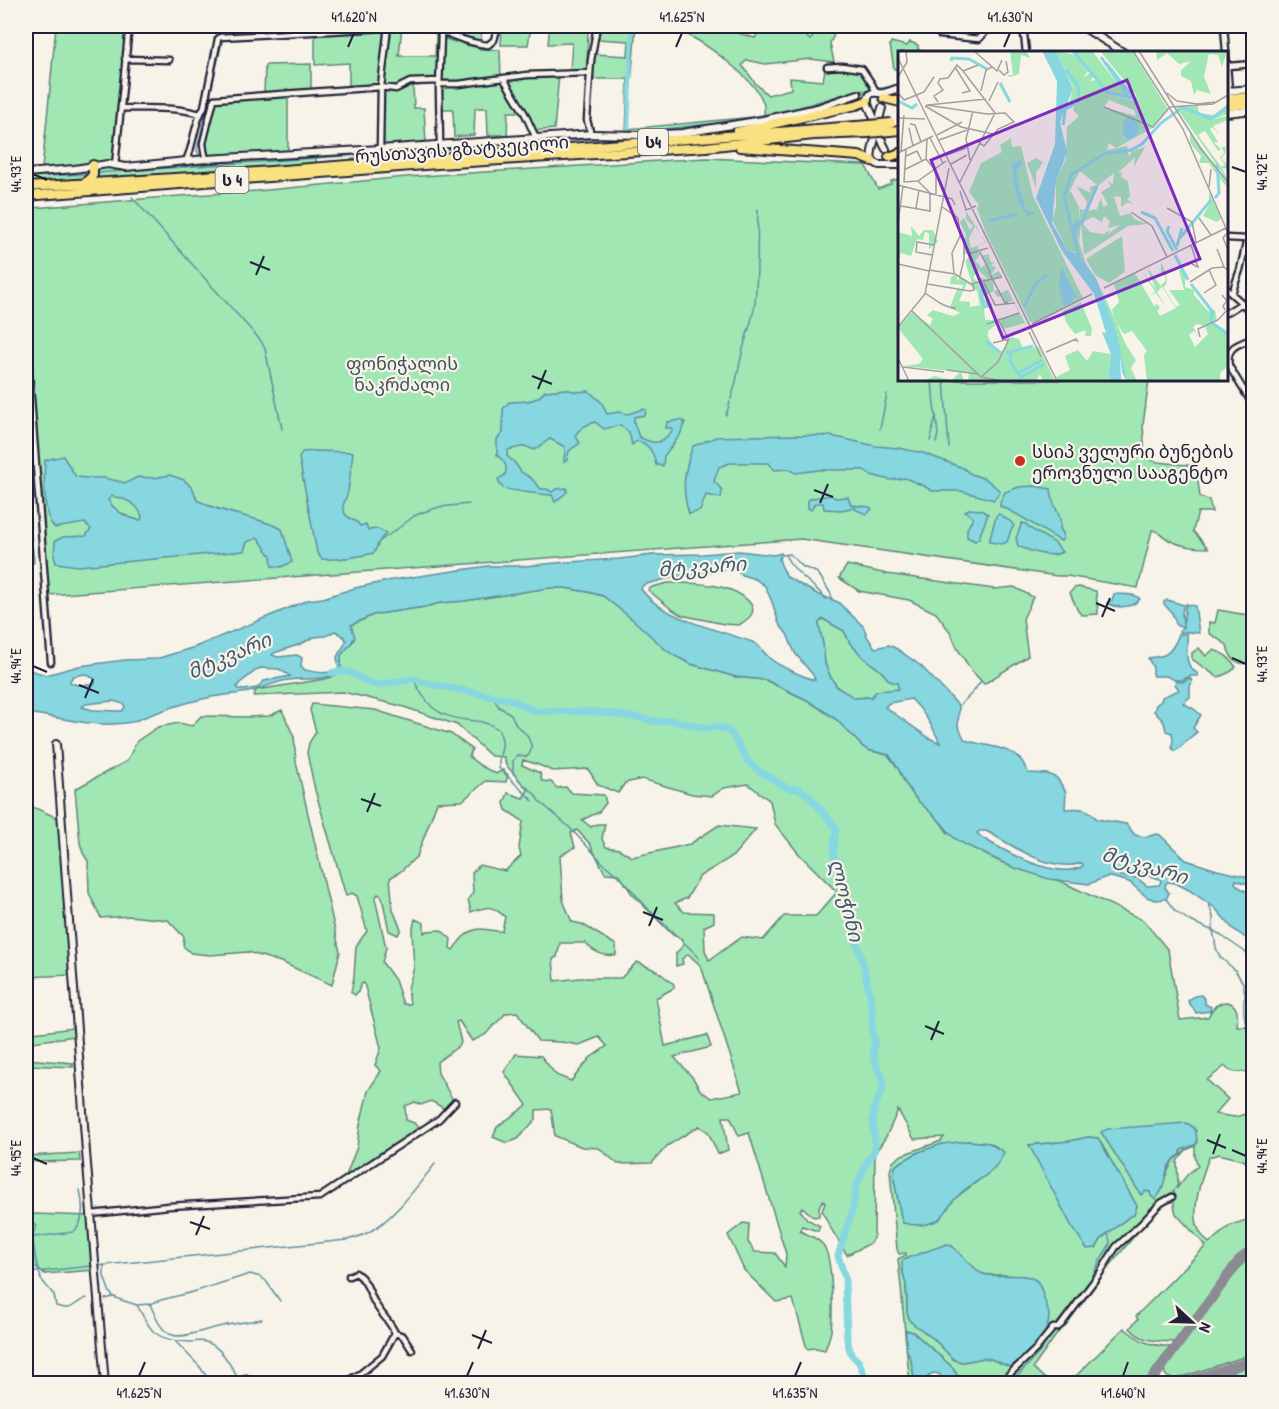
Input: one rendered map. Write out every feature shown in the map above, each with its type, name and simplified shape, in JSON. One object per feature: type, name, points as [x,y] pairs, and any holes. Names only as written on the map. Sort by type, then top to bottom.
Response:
[{"type":"highway","points":[[1228,94],[1254,97]]},
{"type":"highway","points":[[879,95],[898,101]]},
{"type":"highway","points":[[704,143],[806,116],[868,103]]},
{"type":"highway","points":[[1228,105],[1254,103]]},
{"type":"highway","name":"რუსთავის გზატკეცილი","points":[[26,188],[704,143],[894,125]]},
{"type":"highway","points":[[704,143],[859,156],[872,161]]},
{"type":"highway","points":[[888,154],[898,153]]},
{"type":"highway","name":"რუსთავის გზატკეცილი","points":[[27,197],[437,161]]},
{"type":"highway","points":[[84,183],[93,170],[102,182]]},
{"type":"street","points":[[115,166],[129,26]]},
{"type":"street","points":[[186,162],[195,126],[204,108],[220,37],[388,26],[381,87],[380,149]]},
{"type":"street","points":[[423,26],[458,39],[488,45],[494,40],[496,29]]},
{"type":"street","points":[[590,130],[587,120],[590,73],[597,26]]},
{"type":"street","points":[[940,35],[979,39],[991,26]]},
{"type":"street","points":[[1023,26],[1026,51]]},
{"type":"street","points":[[1081,26],[1121,51]]},
{"type":"street","points":[[1224,26],[1226,51]]},
{"type":"street","points":[[438,30],[441,35],[440,144]]},
{"type":"street","points":[[125,59],[169,60]]},
{"type":"street","points":[[1254,64],[1228,66],[1228,94],[1254,89]]},
{"type":"street","points":[[827,67],[842,66],[862,69],[884,105],[879,120],[879,136],[893,162],[898,164]]},
{"type":"street","points":[[201,160],[214,99],[381,87],[396,88],[410,82],[459,84],[527,75],[590,73]]},
{"type":"street","points":[[504,79],[536,138]]},
{"type":"street","points":[[868,103],[879,95],[897,89]]},
{"type":"street","points":[[26,173],[74,169],[93,170],[108,164],[126,167],[592,134],[642,135],[706,130],[817,108],[858,94],[879,95]]},
{"type":"street","points":[[858,94],[876,111],[882,108]]},
{"type":"street","points":[[868,103],[876,128],[876,137],[870,155],[872,161],[877,165],[898,165]]},
{"type":"street","points":[[122,108],[189,110],[200,114]]},
{"type":"street","points":[[1228,112],[1254,110]]},
{"type":"street","points":[[873,150],[879,147],[888,154]]},
{"type":"street","points":[[883,164],[888,154]]},
{"type":"street","points":[[1228,238],[1247,239],[1254,242]]},
{"type":"street","points":[[1232,293],[1247,239]]},
{"type":"street","points":[[1228,290],[1254,317]]},
{"type":"street","points":[[1228,312],[1242,303]]},
{"type":"street","points":[[26,333],[51,662]]},
{"type":"street","points":[[1254,338],[1231,349],[1228,358],[1229,366],[1254,407]]},
{"type":"street","points":[[56,744],[105,1383]]},
{"type":"street","points":[[92,1214],[198,1204],[320,1197],[439,1119],[455,1101]]},
{"type":"street","points":[[999,1383],[1036,1349],[1053,1328],[1061,1324],[1100,1273],[1116,1247],[1161,1203],[1172,1197]]},
{"type":"street","points":[[349,1276],[356,1273],[362,1277],[395,1334]]},
{"type":"street","points":[[395,1334],[403,1336],[412,1350]]},
{"type":"street","points":[[342,1383],[360,1374],[382,1356],[395,1334]]},
{"type":"street","points":[[246,1378],[249,1383]]},
{"type":"green space","points":[[56,26],[98,26],[98,32],[126,33],[114,163],[108,161],[42,169]]},
{"type":"green space","points":[[389,26],[402,26],[399,56],[435,56],[436,36],[455,42],[457,26],[482,26],[480,49],[500,50],[501,80],[559,75],[554,129],[531,131],[520,112],[508,112],[507,135],[488,135],[487,108],[475,108],[474,135],[454,137],[453,109],[436,109],[436,84],[413,86],[414,108],[424,108],[426,144],[385,148],[382,85]]},
{"type":"green space","points":[[502,26],[531,26],[528,45],[501,45]]},
{"type":"green space","points":[[550,26],[588,26],[587,70],[570,71],[572,43],[548,44]]},
{"type":"green space","points":[[594,26],[636,26],[721,26],[755,38],[762,26],[795,26],[810,40],[821,27],[834,35],[830,43],[834,62],[811,59],[765,64],[747,60],[742,65],[756,84],[768,95],[791,89],[790,78],[823,81],[825,69],[861,71],[872,90],[740,122],[684,130],[626,133],[628,79],[592,79]],"holes":[[[636,26],[678,31],[716,53],[740,72],[758,93],[764,104],[764,116],[627,129]],[[596,39],[629,41],[628,56],[595,54]]]},
{"type":"green space","points":[[384,29],[380,86],[349,88],[349,63],[315,65],[315,33]]},
{"type":"green space","points":[[891,42],[907,46],[910,42],[918,45],[918,49],[922,51],[898,51],[898,69],[894,69]]},
{"type":"green space","points":[[311,64],[311,90],[264,95],[265,65]]},
{"type":"green space","points":[[288,96],[288,151],[207,157],[204,146],[213,104],[217,100]]},
{"type":"green space","points":[[316,155],[316,164],[197,175],[26,185],[26,176],[80,172],[102,167],[126,170]]},
{"type":"green space","name":"ფონიჭალის ნაკრძალი","points":[[706,158],[865,165],[878,189],[898,179],[898,381],[1149,381],[1143,425],[1145,458],[1158,462],[1196,466],[1200,497],[1209,500],[1212,512],[1198,512],[1193,531],[1208,548],[1179,544],[1152,530],[1138,588],[801,539],[49,595],[37,472],[26,314],[26,244],[33,244],[33,208],[406,177]]},
{"type":"green space","points":[[26,485],[34,562],[26,571]]},
{"type":"green space","points":[[847,565],[887,574],[994,589],[1014,587],[1033,597],[1023,619],[1028,656],[984,684],[971,670],[957,648],[951,633],[936,613],[909,600],[859,591],[839,578]]},
{"type":"green space","points":[[668,583],[723,587],[743,596],[750,603],[752,613],[739,625],[681,615],[648,590]]},
{"type":"green space","points":[[549,588],[565,588],[603,596],[640,625],[666,650],[691,664],[736,677],[765,680],[807,700],[838,721],[863,747],[888,755],[916,799],[938,819],[948,833],[1012,867],[1060,881],[1143,920],[1168,950],[1180,1020],[1208,1017],[1214,1007],[1223,1002],[1233,1005],[1237,1011],[1237,1026],[1253,1026],[1253,1083],[1248,1072],[1232,1071],[1225,1066],[1207,1080],[1228,1099],[1215,1114],[1235,1117],[1253,1112],[1253,1167],[1243,1160],[1219,1154],[1209,1157],[1198,1194],[1196,1215],[1200,1232],[1209,1243],[1231,1225],[1253,1218],[1253,1249],[1233,1262],[1174,1342],[1145,1338],[1134,1333],[1130,1328],[1138,1319],[1136,1316],[1206,1246],[1176,1214],[1174,1191],[1154,1206],[1138,1225],[1140,1229],[1073,1311],[1033,1368],[1050,1383],[962,1383],[952,1367],[913,1332],[906,1330],[906,1344],[898,1259],[906,1253],[899,1254],[897,1249],[890,1171],[893,1162],[902,1155],[941,1141],[944,1137],[914,1139],[898,1110],[886,1137],[875,1153],[874,1235],[871,1243],[847,1255],[822,1211],[825,1203],[823,1200],[819,1207],[819,1216],[814,1217],[802,1207],[800,1210],[807,1219],[820,1226],[818,1231],[802,1226],[800,1231],[824,1246],[832,1287],[831,1331],[825,1350],[807,1349],[793,1299],[776,1302],[744,1270],[728,1235],[743,1223],[749,1224],[748,1242],[755,1252],[775,1253],[785,1267],[786,1254],[749,1133],[739,1136],[730,1117],[723,1117],[728,1150],[718,1154],[708,1132],[699,1126],[667,1146],[652,1163],[618,1164],[599,1148],[582,1147],[555,1136],[551,1109],[536,1110],[536,1119],[518,1139],[507,1143],[493,1137],[497,1127],[527,1105],[504,1072],[516,1054],[541,1056],[556,1075],[571,1081],[590,1058],[607,1046],[599,1037],[579,1045],[538,1041],[517,1012],[506,1013],[485,1035],[472,1041],[459,1021],[456,1022],[460,1045],[437,1062],[438,1073],[454,1102],[445,1109],[431,1101],[421,1105],[415,1102],[405,1106],[406,1120],[414,1123],[419,1129],[345,1178],[357,1147],[368,1091],[381,1071],[375,1065],[381,1048],[364,983],[355,995],[351,992],[356,946],[367,931],[357,896],[352,893],[346,896],[315,790],[307,753],[309,743],[316,732],[310,710],[312,704],[375,710],[451,734],[472,749],[469,757],[481,766],[496,774],[503,770],[508,775],[506,782],[486,781],[462,801],[437,802],[417,856],[390,878],[393,910],[401,929],[398,935],[389,931],[382,897],[378,894],[375,898],[386,948],[382,962],[395,980],[403,1004],[410,1004],[408,988],[414,968],[412,932],[415,919],[424,923],[424,933],[441,930],[451,939],[450,948],[453,950],[468,933],[476,929],[502,931],[505,917],[493,908],[471,912],[468,899],[473,893],[472,873],[479,865],[505,871],[521,856],[519,848],[523,821],[506,810],[504,803],[508,793],[523,798],[528,790],[506,765],[504,757],[491,756],[457,725],[401,706],[343,692],[254,696],[256,690],[325,679],[336,675],[341,669],[341,655],[354,640],[351,625],[373,615]],"holes":[[[523,760],[552,771],[588,769],[598,785],[618,793],[625,783],[642,779],[692,794],[712,796],[724,788],[748,784],[770,801],[775,824],[799,854],[837,892],[816,916],[784,916],[763,940],[742,937],[709,960],[705,950],[704,927],[714,922],[714,913],[684,912],[675,903],[687,898],[700,876],[733,856],[756,829],[719,825],[690,844],[632,857],[619,849],[606,847],[602,839],[605,824],[591,827],[582,820],[599,812],[606,803],[604,795],[572,793],[566,787],[557,788],[551,782],[542,781],[540,773],[522,765]],[[577,830],[590,844],[605,873],[619,874],[632,894],[673,935],[682,939],[683,946],[676,953],[676,966],[683,964],[682,959],[688,954],[701,966],[742,1092],[711,1098],[700,1090],[693,1078],[674,1057],[711,1047],[707,1035],[665,1046],[656,998],[674,988],[674,984],[657,971],[637,962],[621,978],[580,978],[555,981],[553,959],[557,957],[560,943],[585,943],[599,953],[616,955],[616,945],[582,924],[572,922],[563,900],[560,856],[575,847],[571,833]],[[1196,1130],[1188,1147],[1181,1150],[1181,1154],[1173,1160],[1166,1175],[1150,1192],[1145,1191]],[[1088,1137],[1098,1138],[1137,1206],[1129,1217],[1102,1238],[1096,1248],[1029,1145]],[[968,1141],[989,1143],[997,1147],[995,1168],[954,1199],[939,1220],[903,1223],[893,1174],[896,1165],[919,1152]],[[1195,1146],[1198,1166],[1176,1189],[1177,1161],[1186,1150]],[[947,1244],[984,1275],[1030,1277],[1010,1367],[984,1358],[963,1362],[953,1359],[934,1339],[910,1321],[907,1312],[906,1284],[902,1269]]]},
{"type":"green space","points":[[1074,588],[1096,591],[1098,614],[1082,615],[1078,611],[1070,593]]},
{"type":"green space","points":[[1218,610],[1253,616],[1253,662],[1239,663],[1230,655],[1227,645],[1209,633],[1209,622],[1215,623]]},
{"type":"green space","points":[[823,619],[844,631],[850,643],[863,657],[888,679],[897,683],[900,690],[871,697],[854,698],[838,688],[825,664],[819,626],[819,622]]},
{"type":"green space","points":[[1199,648],[1206,656],[1213,650],[1220,652],[1236,667],[1219,677],[1216,676],[1192,659],[1192,653]]},
{"type":"green space","points":[[282,710],[294,737],[296,762],[340,952],[332,985],[281,962],[248,952],[210,955],[191,953],[183,946],[184,937],[168,920],[129,916],[101,918],[89,893],[88,861],[80,843],[75,789],[127,761],[137,741],[158,727],[179,723],[192,726],[201,716],[269,716]]},
{"type":"green space","points":[[26,804],[60,819],[70,975],[26,977]]},
{"type":"green space","points":[[73,1028],[74,1036],[26,1043],[26,1034]]},
{"type":"green space","points":[[26,1059],[73,1063],[73,1067],[26,1065]]},
{"type":"green space","points":[[79,1153],[80,1161],[26,1162],[26,1156]]},
{"type":"green space","points":[[35,1214],[88,1216],[94,1270],[45,1274],[34,1267],[31,1232],[26,1231],[26,1217]]},
{"type":"green space","points":[[1253,1255],[1253,1354],[1176,1379],[1166,1376],[1168,1362],[1244,1262]]},
{"type":"green space","points":[[1124,1328],[1145,1342],[1170,1347],[1144,1383],[1066,1383],[1078,1374]]},
{"type":"green space","points":[[906,1349],[911,1360],[915,1383],[910,1383]]},
{"type":"green space","points":[[1253,1365],[1253,1383],[1196,1383]]},
{"type":"water","points":[[565,389],[577,392],[589,391],[602,403],[607,414],[619,412],[628,414],[646,410],[645,415],[634,417],[634,423],[639,437],[649,441],[661,441],[668,436],[672,428],[666,428],[667,422],[681,420],[685,422],[680,435],[664,456],[663,466],[656,465],[652,453],[645,444],[637,441],[632,445],[629,432],[620,425],[604,429],[595,422],[579,430],[575,435],[580,443],[569,451],[567,460],[564,462],[565,447],[550,439],[534,450],[525,446],[508,450],[507,456],[541,489],[552,492],[556,489],[567,488],[567,492],[555,502],[552,495],[503,488],[498,479],[505,475],[506,466],[497,455],[497,439],[503,433],[503,409],[509,402],[529,401],[538,398],[545,391]]},
{"type":"water","points":[[831,436],[923,453],[986,479],[1000,491],[994,500],[961,491],[932,491],[905,478],[891,480],[871,475],[864,470],[819,470],[796,473],[789,469],[774,470],[769,463],[730,463],[719,467],[714,481],[722,490],[721,498],[706,495],[700,511],[689,514],[685,496],[685,480],[687,463],[693,446],[716,437]]},
{"type":"water","points":[[302,452],[353,452],[348,492],[343,506],[345,514],[360,526],[366,524],[368,530],[378,529],[386,533],[374,553],[349,558],[322,559],[317,553],[299,458]]},
{"type":"water","points":[[63,456],[76,477],[104,478],[126,483],[138,477],[154,478],[170,475],[184,480],[193,489],[197,500],[207,505],[282,529],[292,562],[281,567],[272,566],[271,556],[258,538],[247,542],[244,551],[78,566],[56,563],[55,541],[63,537],[86,536],[91,529],[85,523],[55,528],[51,523],[45,496],[45,460]],"holes":[[[112,496],[134,505],[140,512],[141,520],[127,516],[114,508],[108,500]]]},
{"type":"water","points":[[1034,486],[1051,489],[1053,502],[1060,519],[1060,529],[1063,533],[1061,541],[1000,506],[1005,492],[1019,487]]},
{"type":"water","points":[[831,495],[835,498],[848,497],[851,505],[872,509],[867,514],[856,510],[855,507],[841,510],[824,509],[823,503],[815,503],[811,510],[808,508],[808,500]]},
{"type":"water","points":[[981,510],[988,514],[979,538],[975,541],[967,537],[967,529],[973,518],[965,511]]},
{"type":"water","points":[[999,514],[1014,526],[1007,542],[1002,544],[989,542],[996,516]]},
{"type":"water","points":[[1022,523],[1055,543],[1062,552],[1052,555],[1018,546],[1016,538]]},
{"type":"water","name":"მტკვარი","points":[[739,551],[774,555],[781,553],[779,559],[787,577],[817,594],[838,602],[863,626],[875,648],[889,645],[921,666],[959,706],[958,726],[965,740],[1016,755],[1028,773],[1048,774],[1057,778],[1066,792],[1065,809],[1083,809],[1097,819],[1126,824],[1135,835],[1145,837],[1160,835],[1186,860],[1253,878],[1253,886],[1236,880],[1235,883],[1253,896],[1253,943],[1233,929],[1215,908],[1175,883],[1166,883],[1165,887],[1169,893],[1166,899],[1155,900],[1147,897],[1129,882],[1111,877],[1089,884],[1049,879],[1012,867],[966,845],[954,838],[916,799],[889,755],[863,747],[829,714],[807,700],[766,680],[736,677],[691,664],[675,656],[603,596],[588,592],[549,588],[373,615],[351,625],[355,637],[341,655],[341,669],[329,676],[288,680],[249,692],[202,699],[132,722],[92,723],[26,713],[26,669],[46,675],[79,666],[125,660],[156,659],[195,647],[308,600],[355,588],[392,580],[488,566],[524,566],[652,555]],"holes":[[[728,569],[755,579],[765,586],[779,624],[787,634],[795,653],[815,680],[775,662],[755,643],[694,623],[663,609],[641,589],[643,585]],[[823,619],[844,631],[850,643],[863,657],[888,679],[897,683],[899,689],[877,691],[871,697],[855,698],[838,688],[825,664],[819,622]],[[335,631],[344,637],[346,642],[337,657],[339,667],[336,670],[323,673],[305,670],[301,666],[302,658],[297,655],[278,657],[272,655],[314,637],[326,636]],[[262,668],[279,669],[290,676],[264,681],[257,688],[244,690],[238,689],[240,683]],[[85,674],[95,679],[95,684],[78,685],[70,681],[73,676]],[[911,699],[928,720],[940,743],[929,738],[885,707],[889,703]],[[113,701],[124,704],[125,707],[122,711],[93,710],[82,707],[86,704]],[[986,831],[1045,861],[1070,865],[1082,863],[1083,866],[1072,870],[1059,870],[1017,856],[977,833]],[[1121,871],[1147,875],[1160,879],[1161,882],[1159,885],[1147,886],[1137,878],[1120,876],[1119,873]]]},
{"type":"water","points":[[1114,594],[1132,595],[1140,599],[1129,606],[1115,606],[1107,603],[1112,600]]},
{"type":"water","points":[[1167,600],[1184,605],[1183,625],[1186,604],[1195,606],[1199,633],[1179,632],[1183,627],[1177,626],[1172,613],[1164,604]]},
{"type":"water","points":[[1179,634],[1187,634],[1189,664],[1198,676],[1175,680],[1166,676],[1153,676],[1153,668],[1148,658],[1167,654]]},
{"type":"water","points":[[1190,678],[1192,681],[1190,697],[1183,703],[1201,715],[1193,728],[1197,732],[1175,751],[1172,748],[1172,733],[1166,731],[1164,722],[1154,711],[1162,697],[1179,690],[1175,684],[1176,681],[1182,682]]},
{"type":"water","points":[[1201,995],[1205,1004],[1211,1007],[1210,1011],[1196,1013],[1188,1001]]},
{"type":"water","points":[[1186,1123],[1194,1129],[1197,1144],[1181,1150],[1181,1154],[1171,1162],[1161,1191],[1155,1199],[1150,1192],[1145,1191],[1141,1195],[1101,1132],[1108,1129]]},
{"type":"water","points":[[1088,1137],[1098,1138],[1137,1206],[1134,1215],[1102,1238],[1096,1248],[1087,1249],[1071,1225],[1029,1145]]},
{"type":"water","points":[[968,1141],[989,1143],[1004,1152],[1000,1161],[988,1174],[960,1194],[939,1219],[924,1225],[903,1223],[893,1174],[896,1165],[919,1152],[942,1144]]},
{"type":"water","points":[[947,1244],[979,1272],[1028,1277],[1039,1284],[1048,1312],[1048,1324],[1035,1346],[1010,1367],[984,1358],[957,1361],[934,1339],[910,1321],[902,1261]]},
{"type":"water","points":[[906,1330],[913,1332],[952,1367],[962,1383],[937,1383],[941,1377],[933,1373],[928,1376],[932,1383],[915,1383],[911,1360],[906,1348]]},
{"type":"waterway","points":[[224,35],[227,26]]},
{"type":"waterway","points":[[628,131],[632,26]]},
{"type":"waterway","points":[[200,158],[197,150],[222,42]]},
{"type":"waterway","points":[[877,88],[898,85]]},
{"type":"waterway","points":[[664,129],[729,122],[800,107],[851,92],[870,90]]},
{"type":"waterway","points":[[628,131],[659,130]]},
{"type":"waterway","points":[[96,173],[607,138]]},
{"type":"waterway","points":[[26,177],[89,174]]},
{"type":"waterway","points":[[132,197],[261,341],[265,349],[282,429]]},
{"type":"waterway","points":[[731,399],[755,303],[758,209]]},
{"type":"waterway","points":[[930,441],[936,416],[932,381]]},
{"type":"waterway","points":[[944,381],[949,448]]},
{"type":"waterway","points":[[880,429],[887,394]]},
{"type":"waterway","points":[[726,415],[730,402]]},
{"type":"waterway","points":[[936,417],[938,434],[936,443]]},
{"type":"waterway","points":[[380,541],[421,513],[439,507],[469,504]]},
{"type":"waterway","points":[[782,555],[790,554],[803,567],[818,573],[831,594],[832,600]]},
{"type":"waterway","points":[[785,555],[797,571],[826,599]]},
{"type":"waterway","name":"ლოჭინი","points":[[332,673],[349,672],[379,685],[413,679],[512,700],[534,711],[599,712],[657,722],[671,720],[707,728],[719,727],[727,730],[734,737],[747,760],[756,769],[787,788],[799,789],[807,794],[836,827],[834,860],[849,902],[853,931],[864,967],[873,1013],[874,1058],[882,1074],[883,1084],[874,1109],[875,1149],[856,1187],[853,1208],[838,1256],[845,1278],[847,1340],[851,1354],[859,1362],[868,1384]]},
{"type":"waterway","points":[[413,679],[423,696],[439,712],[455,718],[487,723],[498,729],[502,741],[499,768],[533,801]]},
{"type":"waterway","points":[[960,705],[981,681]]},
{"type":"waterway","points":[[492,696],[499,707],[511,714],[516,725],[527,735],[532,747],[529,755],[525,757],[517,755],[513,761],[513,772],[520,781],[623,880],[649,910],[699,959]]},
{"type":"waterway","points":[[1166,899],[1175,911],[1190,921],[1216,932],[1254,958]]},
{"type":"waterway","points":[[1209,904],[1213,917],[1216,948],[1220,957],[1235,970],[1243,983],[1245,995]]},
{"type":"waterway","points":[[1254,978],[1245,996],[1244,1009],[1247,1029],[1254,1048]]},
{"type":"waterway","points":[[96,1266],[356,1238],[387,1219],[435,1164]]},
{"type":"waterway","points":[[34,1237],[73,1232],[77,1228],[82,1213],[80,1190]]},
{"type":"waterway","points":[[31,1222],[37,1226],[33,1240],[40,1278],[54,1295],[56,1306],[67,1308],[87,1298]]},
{"type":"waterway","points":[[1089,1284],[1109,1246],[1108,1233]]},
{"type":"waterway","points":[[26,1273],[91,1266]]},
{"type":"waterway","points":[[104,1266],[104,1276],[110,1293],[114,1297],[137,1305],[150,1304],[250,1274],[266,1281],[280,1301]]},
{"type":"waterway","points":[[1056,1325],[1083,1293]]},
{"type":"waterway","points":[[105,1299],[113,1297]]},
{"type":"waterway","points":[[150,1304],[161,1326],[168,1333],[176,1336],[262,1319]]},
{"type":"waterway","points":[[137,1305],[155,1333],[172,1340],[209,1343],[228,1361],[236,1375]]},
{"type":"waterway","points":[[1010,1384],[1039,1353],[1054,1331]]},
{"type":"waterway","points":[[175,1341],[200,1367],[212,1384]]},
{"type":"taxiway","points":[[1152,1384],[1153,1379],[1240,1259],[1254,1252]]},
{"type":"taxiway","points":[[1180,1384],[1254,1360]]},
{"type":"place","name":"სსიპ ველური ბუნების ეროვნული სააგენტო","points":[[1020,461]]}]
